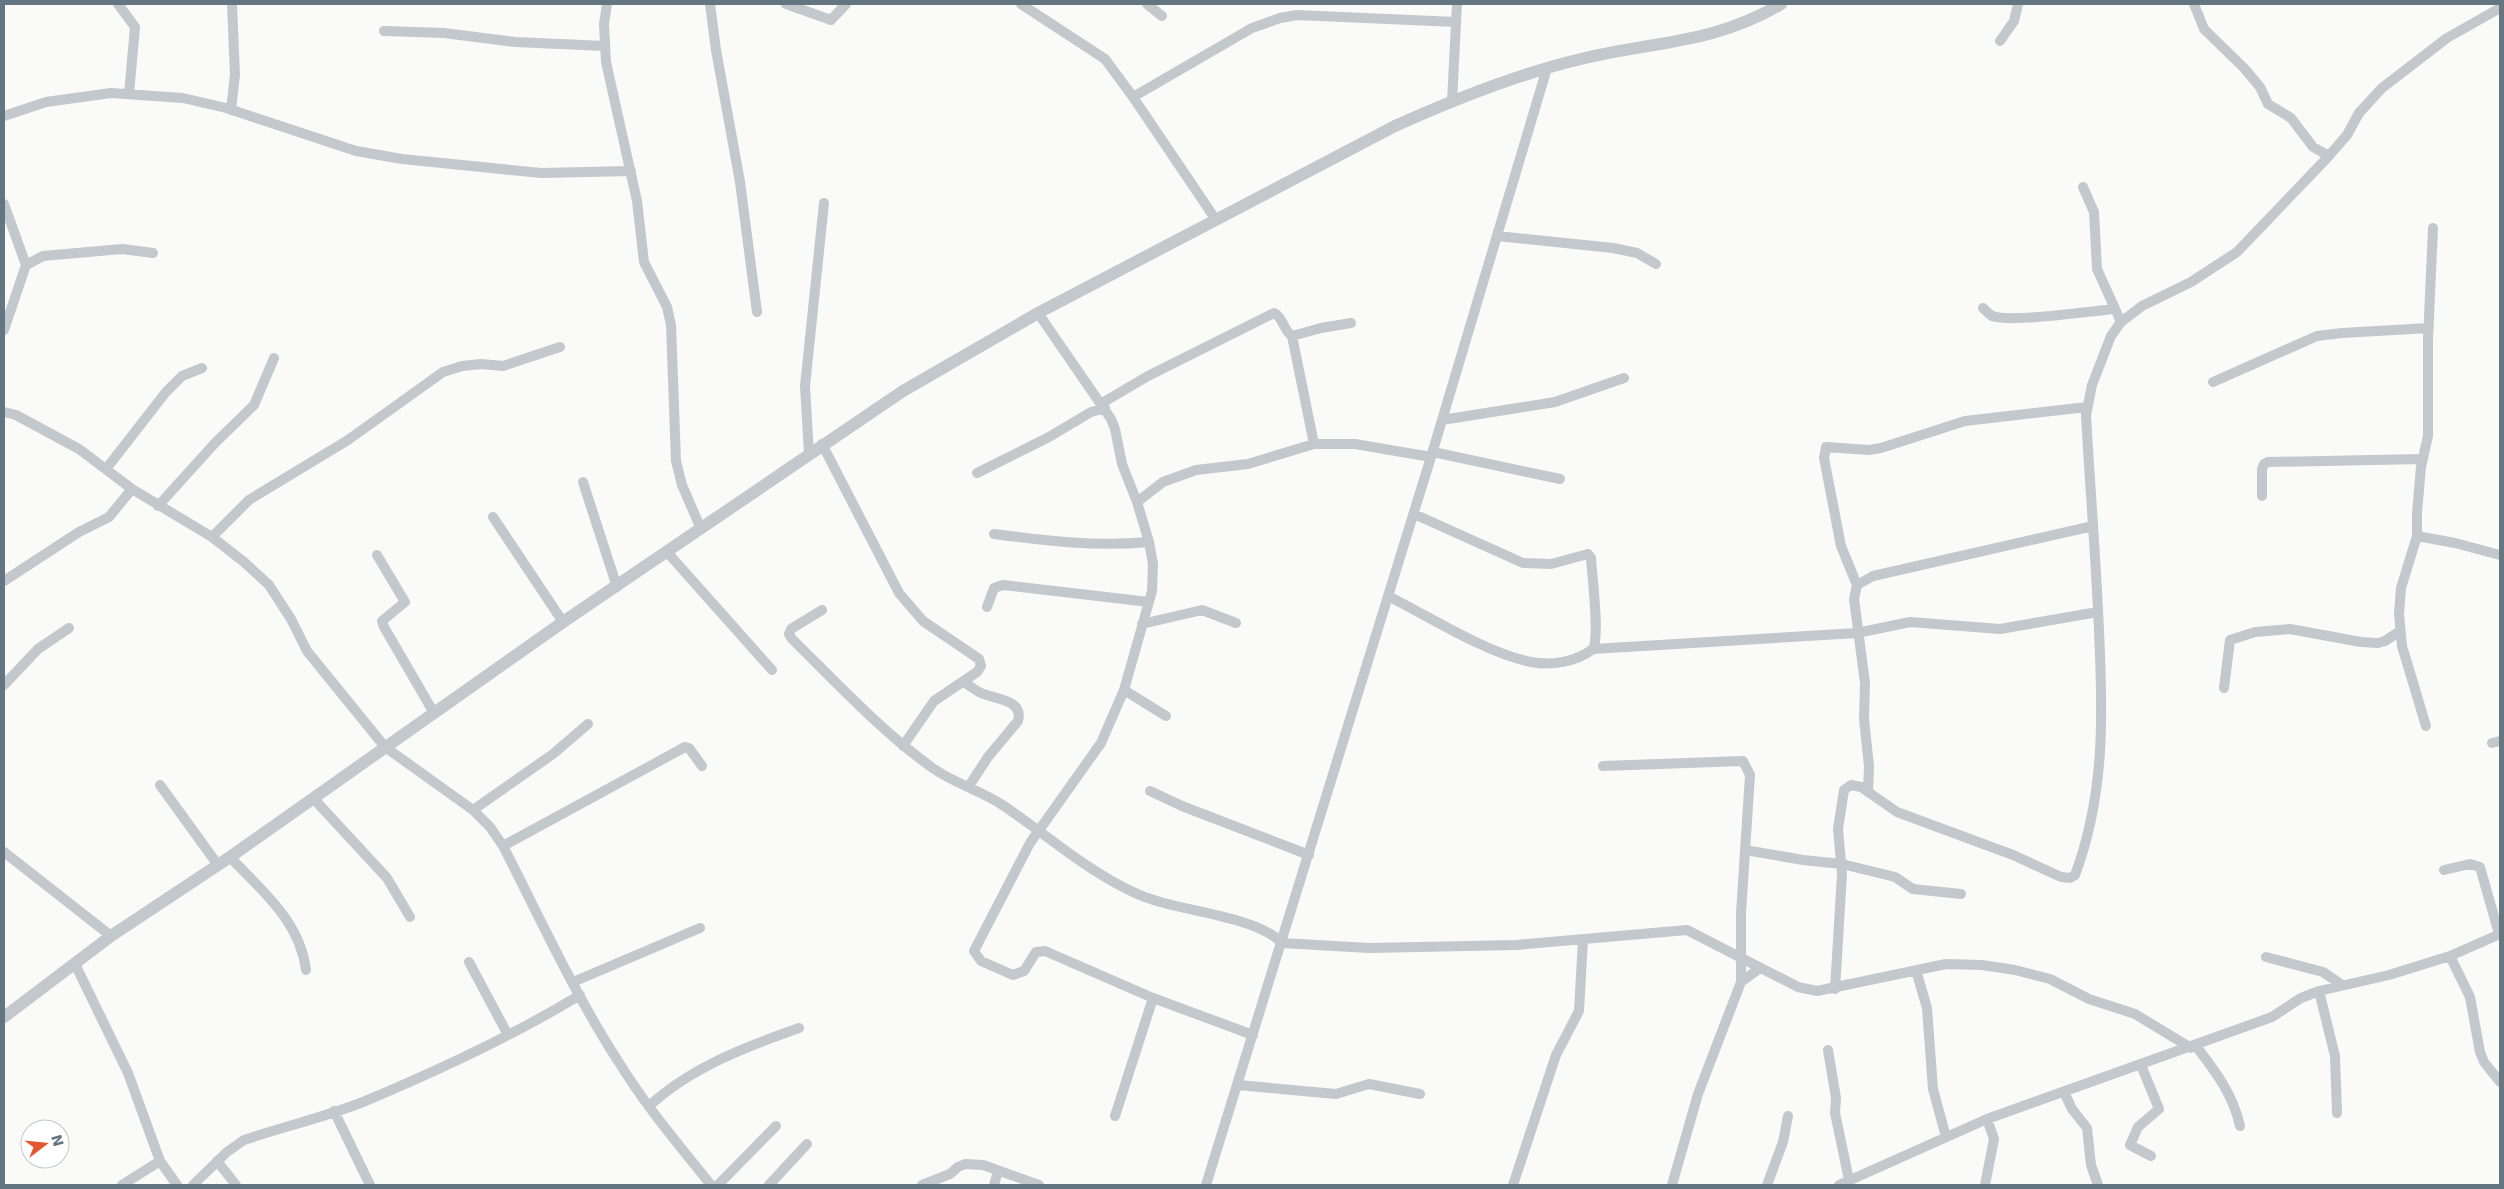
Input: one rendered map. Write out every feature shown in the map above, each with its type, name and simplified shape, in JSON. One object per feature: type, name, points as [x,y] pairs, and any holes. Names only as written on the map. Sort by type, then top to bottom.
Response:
[{"type":"street","points":[[118,4],[135,27],[129,94]]},
{"type":"street","points":[[231,110],[235,75],[232,4]]},
{"type":"street","points":[[608,4],[604,24],[606,62],[631,171],[641,225],[644,262],[667,307],[671,325],[676,461],[682,485],[701,529]]},
{"type":"street","points":[[710,4],[716,50],[740,182],[757,312]]},
{"type":"street","points":[[786,4],[831,20],[846,4]]},
{"type":"street","points":[[1147,4],[1162,16]]},
{"type":"street","points":[[1452,101],[1457,4]]},
{"type":"street","points":[[4,1017],[111,936],[230,857],[563,622],[668,552],[822,444],[903,391],[1038,313],[1395,126],[1452,101],[1548,68],[1616,50],[1687,40],[1719,32],[1746,23],[1781,4]]},
{"type":"street","points":[[2000,41],[2014,21],[2018,4]]},
{"type":"street","points":[[2194,4],[2204,29],[2244,68],[2260,87],[2268,104],[2291,118],[2313,147],[2329,156]]},
{"type":"street","points":[[1027,5],[1105,60],[1133,97],[1216,220]]},
{"type":"street","points":[[1835,988],[1842,864],[1838,829],[1844,790],[1854,785],[1868,792],[1897,812],[2013,855],[2061,877],[2073,877],[2090,828],[2099,780],[2102,716],[2087,407],[2092,385],[2106,348],[2121,322],[2142,306],[2191,282],[2237,252],[2329,156],[2347,135],[2359,113],[2382,88],[2448,38],[2500,8]]},
{"type":"street","points":[[1133,97],[1252,28],[1280,18],[1305,15],[1456,22]]},
{"type":"street","points":[[384,31],[444,33],[515,42],[605,46]]},
{"type":"street","points":[[1206,1185],[1414,514],[1548,68]]},
{"type":"street","points":[[4,116],[46,102],[111,93],[182,98],[231,110],[356,151],[402,160],[541,173],[631,171]]},
{"type":"street","points":[[2083,187],[2094,212],[2096,269],[2121,322]]},
{"type":"street","points":[[809,454],[805,386],[824,203]]},
{"type":"street","points":[[4,204],[26,266],[4,330]]},
{"type":"street","points":[[2426,726],[2422,706],[2405,660],[2400,631],[2401,588],[2417,536],[2418,502],[2428,436],[2429,328],[2433,228]]},
{"type":"street","points":[[1497,236],[1613,248],[1638,253],[1656,264]]},
{"type":"street","points":[[26,266],[43,256],[122,249],[153,253]]},
{"type":"street","points":[[1983,308],[1993,316],[2009,317],[2114,309]]},
{"type":"street","points":[[1038,313],[1102,403],[1116,429],[1122,464],[1137,502],[1149,542],[1154,577],[1124,690],[1101,743],[1030,843],[974,951],[976,957],[981,962],[1012,975],[1024,971],[1036,952],[1045,951],[1153,998],[1253,1035]]},
{"type":"street","points":[[977,473],[1048,437],[1148,376],[1234,332],[1256,324],[1270,314],[1278,315],[1285,330],[1292,336],[1314,444]]},
{"type":"street","points":[[1292,336],[1321,328],[1351,323]]},
{"type":"street","points":[[2213,382],[2317,336],[2342,332],[2429,328]]},
{"type":"street","points":[[212,537],[249,500],[348,440],[443,372],[471,365],[503,366],[560,347]]},
{"type":"street","points":[[158,506],[254,405],[274,358]]},
{"type":"street","points":[[106,469],[170,387],[182,376],[202,368]]},
{"type":"street","points":[[1442,420],[1554,402],[1624,378]]},
{"type":"street","points":[[1868,792],[1869,766],[1864,719],[1865,683],[1854,599],[1857,585],[1841,546],[1824,458],[1826,446],[1869,450],[1881,448],[1965,421],[2087,407]]},
{"type":"street","points":[[4,412],[16,415],[79,449],[132,489],[212,537],[269,585],[291,619],[307,651],[385,747],[473,810],[490,828],[503,846],[573,982],[617,1061],[649,1106],[711,1185]]},
{"type":"street","points":[[822,444],[899,593],[923,621],[979,659],[980,666],[977,672],[934,701],[903,746]]},
{"type":"street","points":[[1137,502],[1163,482],[1196,470],[1248,464],[1314,444],[1355,444],[1432,454],[1560,479]]},
{"type":"street","points":[[2262,496],[2262,469],[2264,464],[2268,462],[2423,459]]},
{"type":"street","points":[[583,482],[617,587]]},
{"type":"street","points":[[4,581],[79,532],[109,517],[132,489]]},
{"type":"street","points":[[1414,514],[1523,563],[1551,564],[1582,555],[1590,556],[1596,632],[1593,649]]},
{"type":"street","points":[[493,517],[563,622]]},
{"type":"street","points":[[1857,585],[1873,576],[2093,526]]},
{"type":"street","points":[[994,534],[1077,544],[1114,545],[1149,542]]},
{"type":"street","points":[[2417,536],[2455,543],[2500,555]]},
{"type":"street","points":[[668,552],[772,670]]},
{"type":"street","points":[[377,555],[405,602],[385,617],[382,621],[384,628],[434,714]]},
{"type":"street","points":[[987,607],[994,588],[1003,585],[1148,602]]},
{"type":"street","points":[[1388,596],[1481,644],[1530,662],[1547,663],[1568,660],[1593,649],[1857,633],[1910,622],[2000,629],[2098,612]]},
{"type":"street","points":[[822,610],[791,629],[792,639],[903,746],[949,778],[969,786],[1005,807],[1038,833],[1107,879],[1157,902],[1256,926],[1274,935],[1282,943],[1369,948],[1516,945],[1687,930],[1798,987],[1817,991],[1946,964],[1982,965],[2015,970],[2050,980],[2089,999],[2135,1014],[2194,1047],[2220,1078],[2236,1105],[2240,1126]]},
{"type":"street","points":[[1142,624],[1202,610],[1236,623]]},
{"type":"street","points":[[4,685],[38,649],[69,628]]},
{"type":"street","points":[[2224,688],[2230,640],[2235,637],[2255,632],[2290,628],[2361,642],[2378,643],[2385,641],[2400,631]]},
{"type":"street","points":[[964,682],[982,693],[1008,701],[1018,711],[1019,716],[969,786]]},
{"type":"street","points":[[1124,690],[1166,716]]},
{"type":"street","points":[[473,810],[553,754],[588,724]]},
{"type":"street","points":[[503,846],[685,747],[689,748],[702,766]]},
{"type":"street","points":[[1602,766],[1743,762],[1750,775],[1740,957],[1741,982],[1698,1094],[1672,1185]]},
{"type":"street","points":[[160,785],[218,865]]},
{"type":"street","points":[[1150,791],[1182,806],[1309,855]]},
{"type":"street","points":[[314,798],[387,878],[410,917]]},
{"type":"street","points":[[1745,850],[1842,864],[1895,877],[1914,889],[1961,894]]},
{"type":"street","points":[[4,852],[111,936]]},
{"type":"street","points":[[230,857],[293,928],[302,948],[306,970]]},
{"type":"street","points":[[1828,1050],[1836,1098],[1835,1113],[1844,1182],[1987,1119],[2194,1047],[2272,1017],[2301,998],[2318,991],[2389,975],[2450,956],[2500,934],[2480,867],[2470,864],[2444,870]]},
{"type":"street","points":[[573,982],[700,928]]},
{"type":"street","points":[[1513,1185],[1556,1055],[1579,1011],[1583,938]]},
{"type":"street","points":[[2450,956],[2470,997],[2480,1052],[2484,1062],[2500,1082]]},
{"type":"street","points":[[2266,957],[2323,972],[2342,985]]},
{"type":"street","points":[[469,962],[508,1035]]},
{"type":"street","points":[[75,964],[128,1073],[160,1161],[176,1185]]},
{"type":"street","points":[[1741,982],[1760,968]]},
{"type":"street","points":[[1916,970],[1923,988],[1927,1008],[1933,1089],[1946,1137]]},
{"type":"street","points":[[2318,991],[2335,1056],[2337,1113]]},
{"type":"street","points":[[192,1185],[232,1148],[244,1140],[362,1102],[440,1068],[526,1027],[580,995]]},
{"type":"street","points":[[1115,1116],[1153,998]]},
{"type":"street","points":[[649,1106],[678,1083],[709,1065],[740,1049],[799,1028]]},
{"type":"street","points":[[2141,1065],[2159,1109],[2138,1127],[2130,1145],[2151,1156]]},
{"type":"street","points":[[1238,1085],[1336,1094],[1369,1084],[1420,1094]]},
{"type":"street","points":[[2064,1092],[2072,1109],[2087,1128],[2091,1165],[2098,1185]]},
{"type":"street","points":[[334,1111],[370,1185]]},
{"type":"street","points":[[1767,1185],[1783,1142],[1788,1116]]},
{"type":"street","points":[[1985,1185],[1994,1139],[1987,1119]]},
{"type":"street","points":[[718,1185],[776,1126]]},
{"type":"street","points":[[769,1185],[807,1144]]},
{"type":"street","points":[[122,1185],[160,1161]]},
{"type":"street","points":[[218,1161],[236,1185]]},
{"type":"street","points":[[922,1185],[950,1174],[958,1166],[965,1164],[983,1166],[1039,1185]]},
{"type":"street","points":[[994,1185],[998,1171]]}]
